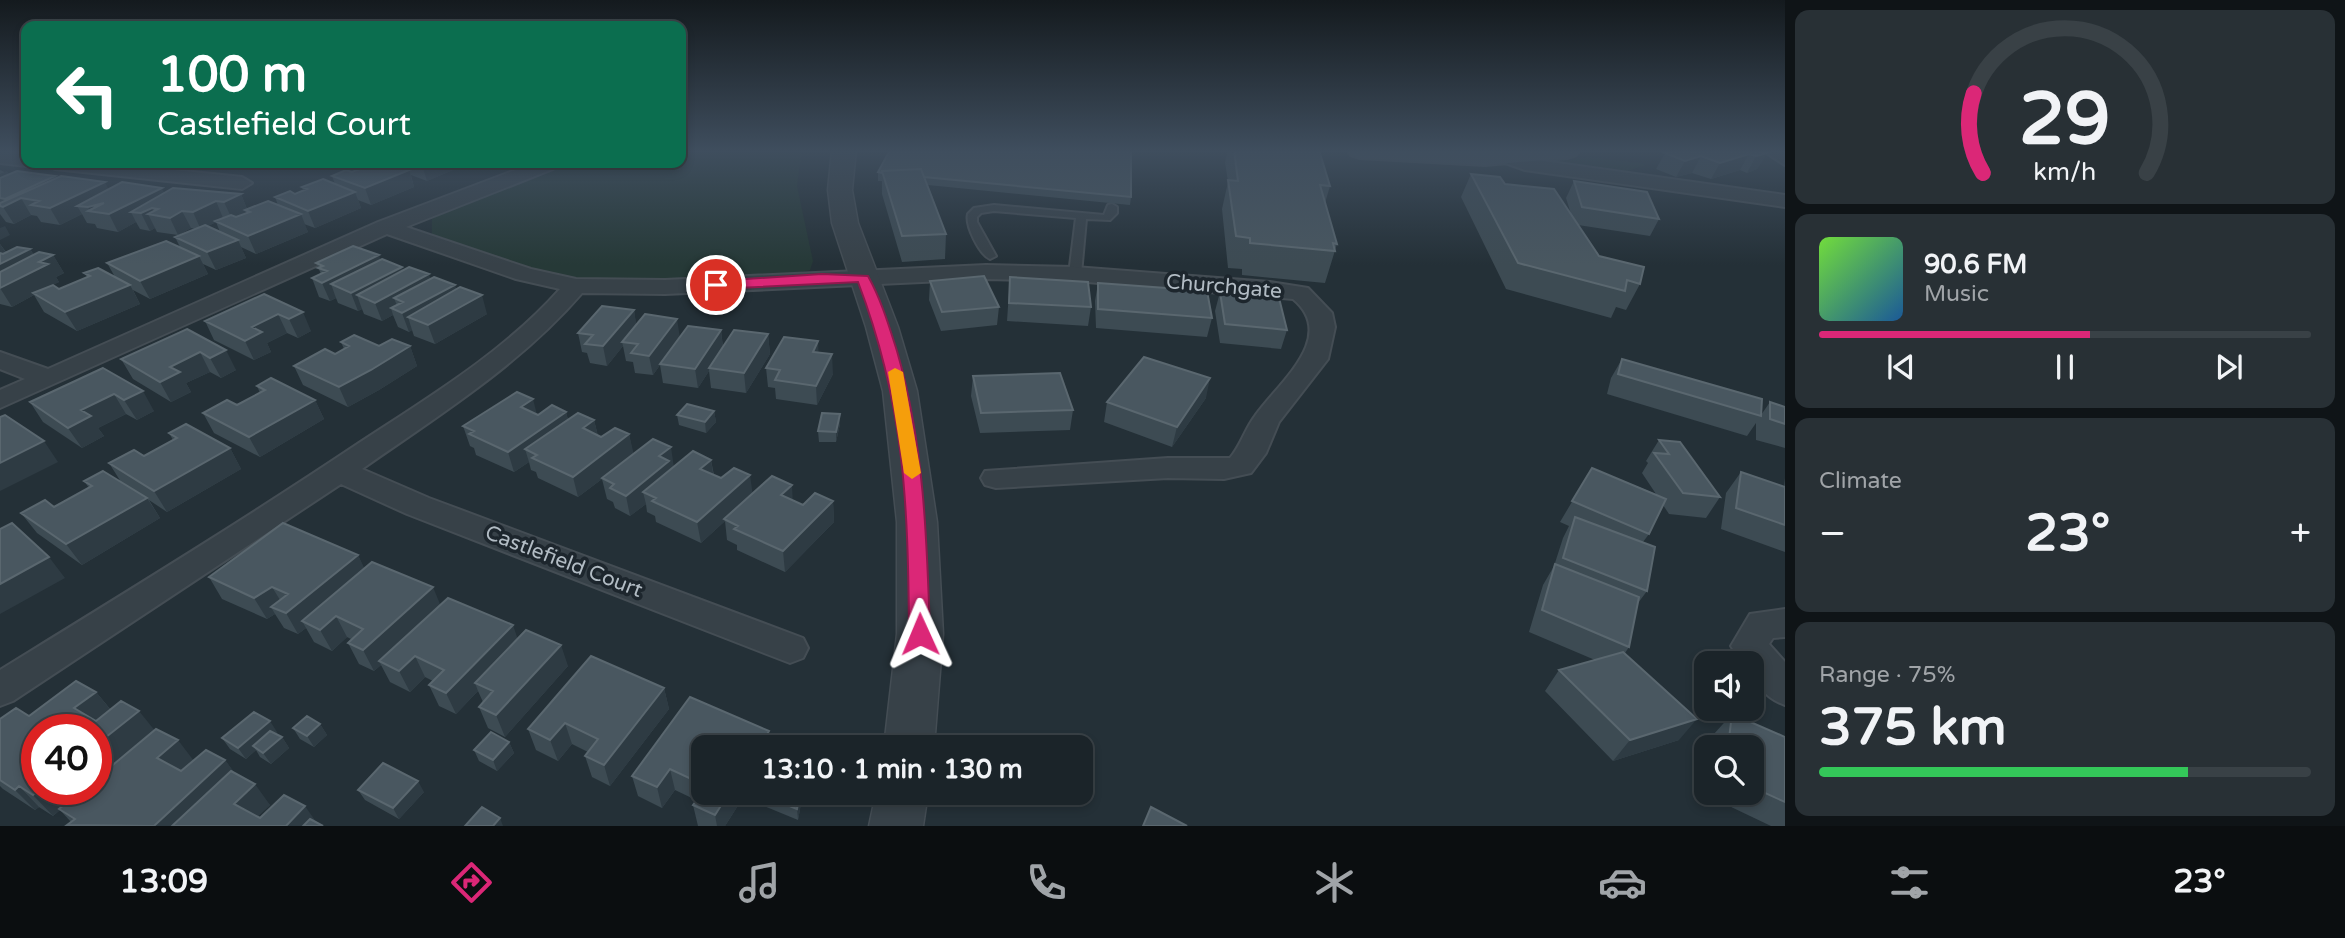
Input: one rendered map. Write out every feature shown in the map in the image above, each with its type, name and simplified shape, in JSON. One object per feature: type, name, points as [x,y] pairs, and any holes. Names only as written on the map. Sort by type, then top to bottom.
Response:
[{"type":"street","points":[[0,400],[386,227],[485,189]]},
{"type":"street","points":[[840,189],[845,223],[882,327],[901,391],[918,522],[920,634],[910,735]]},
{"type":"street","points":[[1697,189],[1785,201]]},
{"type":"street","points":[[386,227],[524,274],[576,286],[665,287],[822,278],[863,279]]},
{"type":"street","name":"Churchgate","points":[[863,279],[986,272],[1075,274],[1300,293],[1321,313],[1323,327],[1315,359],[1266,420],[1251,453],[1240,466],[1224,469],[1168,468],[996,478]]},
{"type":"street","points":[[0,690],[339,471],[514,350],[552,316],[576,286]]},
{"type":"street","points":[[0,360],[48,378]]},
{"type":"street","name":"Castlefield Court","points":[[339,471],[418,506],[790,648]]},
{"type":"street","points":[[1785,623],[1763,624],[1749,646],[1785,689]]},
{"type":"street","points":[[896,826],[899,805]]},
{"type":"lane","points":[[990,256],[972,222],[972,216],[978,210],[994,208],[1106,218],[1112,213],[1112,207]]},
{"type":"lane","points":[[1075,274],[1081,217]]},
{"type":"green space","points":[[504,189],[798,189],[813,261],[810,270],[784,276],[643,283],[576,278],[500,261],[432,234],[432,219],[442,212]]},
{"type":"building","points":[[0,189],[28,189],[5,199],[0,198]]},
{"type":"building","points":[[33,189],[91,189],[50,208],[31,205],[39,201],[21,198],[3,207],[0,203]]},
{"type":"building","points":[[110,189],[161,189],[109,214],[88,211],[104,203],[88,207],[77,206]]},
{"type":"building","points":[[172,189],[241,194],[224,202],[216,201],[193,212],[182,211],[170,218],[148,214],[158,209],[152,208],[141,213],[131,212]]},
{"type":"building","points":[[307,189],[346,189],[355,192],[308,211],[275,197],[290,191],[295,194]]},
{"type":"building","points":[[887,189],[929,189],[946,234],[902,236]]},
{"type":"building","points":[[1044,189],[1131,189],[1131,197]]},
{"type":"building","points":[[1229,189],[1321,189],[1337,244],[1333,243],[1335,251],[1250,243],[1250,238],[1236,236]]},
{"type":"building","points":[[1479,189],[1554,189],[1599,256],[1644,267],[1640,284],[1627,280],[1625,291],[1518,263]]},
{"type":"building","points":[[1576,189],[1624,189],[1647,192],[1659,219],[1582,207]]},
{"type":"building","points":[[268,201],[301,214],[248,236],[215,221],[250,212],[245,210]]},
{"type":"building","points":[[205,225],[238,240],[207,252],[175,237]]},
{"type":"building","points":[[166,241],[199,256],[140,281],[107,263]]},
{"type":"building","points":[[353,246],[379,255],[322,283],[312,278],[327,271],[318,268],[323,266],[316,263]]},
{"type":"building","points":[[17,247],[30,249],[0,264],[0,253]]},
{"type":"building","points":[[39,252],[53,255],[39,262],[48,264],[0,288],[0,272]]},
{"type":"building","points":[[382,259],[402,267],[351,293],[331,284]]},
{"type":"building","points":[[409,267],[429,274],[375,303],[357,295]]},
{"type":"building","points":[[98,268],[130,285],[65,312],[33,293],[53,285],[59,289],[90,276],[84,273]]},
{"type":"building","points":[[984,276],[999,307],[942,312],[930,281]]},
{"type":"building","points":[[434,277],[455,285],[402,313],[391,308],[403,302],[394,298]]},
{"type":"building","points":[[1010,277],[1088,282],[1091,307],[1009,303]]},
{"type":"building","points":[[1098,283],[1207,291],[1212,318],[1098,309]]},
{"type":"building","points":[[460,287],[482,295],[428,325],[408,317]]},
{"type":"building","points":[[1220,292],[1279,298],[1287,330],[1225,324]]},
{"type":"building","points":[[264,294],[303,312],[289,319],[278,314],[252,327],[262,332],[245,341],[205,321]]},
{"type":"building","points":[[602,306],[634,310],[603,346],[585,344],[593,335],[578,333]]},
{"type":"building","points":[[645,314],[677,319],[649,356],[631,353],[638,344],[622,342]]},
{"type":"building","points":[[688,326],[721,330],[695,369],[660,364]]},
{"type":"building","points":[[187,329],[226,350],[210,358],[200,352],[170,367],[180,372],[160,382],[121,359]]},
{"type":"building","points":[[734,330],[768,334],[744,373],[709,368]]},
{"type":"building","points":[[354,335],[379,346],[392,339],[410,346],[339,387],[294,366],[325,349],[335,354],[349,346],[341,342]]},
{"type":"building","points":[[784,337],[818,341],[813,352],[832,354],[816,386],[775,380],[780,370],[766,368]]},
{"type":"building","points":[[1144,357],[1210,378],[1177,427],[1107,402]]},
{"type":"building","points":[[1622,359],[1762,399],[1761,416],[1618,374]]},
{"type":"building","points":[[103,368],[143,391],[124,400],[114,394],[81,410],[91,416],[68,428],[30,402]]},
{"type":"building","points":[[1060,373],[1073,410],[981,413],[973,376]]},
{"type":"building","points":[[271,378],[315,400],[249,437],[203,413],[227,400],[237,405],[265,390],[257,386]]},
{"type":"building","points":[[517,392],[533,399],[521,407],[538,415],[552,405],[566,412],[508,452],[469,434],[474,431],[463,426]]},
{"type":"building","points":[[1770,402],[1785,407],[1785,424],[1770,419]]},
{"type":"building","points":[[687,404],[714,411],[705,422],[677,415]]},
{"type":"building","points":[[578,413],[594,420],[583,428],[601,437],[615,428],[629,434],[573,477],[532,458],[537,455],[525,449]]},
{"type":"building","points":[[822,413],[840,414],[836,432],[818,431]]},
{"type":"building","points":[[5,415],[44,441],[0,463],[0,417]]},
{"type":"building","points":[[186,424],[230,448],[154,491],[109,463],[134,450],[144,456],[177,438],[169,433]]},
{"type":"building","points":[[653,439],[671,447],[659,456],[669,461],[626,496],[610,488],[614,484],[602,478]]},
{"type":"building","points":[[1659,440],[1680,442],[1720,497],[1683,493],[1654,453],[1669,454]]},
{"type":"building","points":[[693,451],[711,460],[700,469],[721,478],[734,468],[750,475],[697,522],[652,501],[656,498],[643,492]]},
{"type":"building","points":[[1592,468],[1666,499],[1649,534],[1572,501]]},
{"type":"building","points":[[103,471],[147,498],[66,544],[21,513],[45,500],[54,507],[92,486],[84,481]]},
{"type":"building","points":[[1741,472],[1785,487],[1785,525],[1736,508]]},
{"type":"building","points":[[772,476],[792,485],[781,495],[803,505],[815,493],[833,501],[783,551],[734,529],[738,526],[724,519]]},
{"type":"building","points":[[1575,517],[1655,547],[1647,591],[1563,558]]},
{"type":"building","points":[[12,523],[49,557],[0,584],[0,529]]},
{"type":"building","points":[[283,523],[358,555],[286,613],[271,607],[288,594],[272,587],[254,598],[209,577]]},
{"type":"building","points":[[372,562],[433,587],[363,650],[348,643],[363,629],[336,616],[320,630],[302,621]]},
{"type":"building","points":[[1555,564],[1639,597],[1629,647],[1542,610]]},
{"type":"building","points":[[448,598],[513,625],[446,693],[429,685],[444,670],[415,656],[399,671],[379,661]]},
{"type":"building","points":[[526,630],[561,645],[496,715],[479,707],[493,691],[475,683]]},
{"type":"building","points":[[1623,652],[1694,716],[1694,720],[1630,740],[1559,670]]},
{"type":"building","points":[[591,656],[664,688],[604,765],[585,756],[598,739],[565,723],[550,740],[528,729]]},
{"type":"building","points":[[76,681],[96,692],[74,708],[84,714],[32,714]]},
{"type":"building","points":[[690,697],[769,731],[766,735],[691,735],[691,779],[670,769],[657,787],[632,776]]},
{"type":"building","points":[[121,701],[139,711],[112,732],[112,714],[105,714]]},
{"type":"building","points":[[16,708],[26,714],[21,714],[21,787],[15,790],[0,780],[0,719]]},
{"type":"building","points":[[254,712],[270,721],[238,748],[222,738]]},
{"type":"building","points":[[307,716],[320,724],[307,736],[293,728]]},
{"type":"building","points":[[1731,721],[1748,721],[1785,737],[1785,802],[1764,792],[1764,735],[1729,735]]},
{"type":"building","points":[[156,729],[178,740],[157,758],[181,771],[206,750],[225,760],[154,826],[67,825],[75,819],[59,809],[64,805],[112,805],[112,766]]},
{"type":"building","points":[[270,731],[282,737],[263,753],[253,746]]},
{"type":"building","points":[[491,732],[509,742],[493,760],[474,750]]},
{"type":"building","points":[[383,763],[418,781],[393,808],[358,790]]},
{"type":"building","points":[[231,771],[255,784],[234,804],[260,818],[284,795],[305,806],[286,826],[172,826]]},
{"type":"building","points":[[693,805],[721,805],[715,815]]},
{"type":"building","points":[[482,807],[500,818],[493,826],[465,826]]},
{"type":"building","points":[[1151,807],[1187,826],[1143,826]]},
{"type":"building","points":[[310,819],[323,826],[303,826]]},
{"type":"slow traffic","points":[[895,372],[908,432],[912,473]]},
{"type":"route","points":[[716,285],[822,278],[863,279],[882,327],[901,391],[908,432],[918,522],[920,634]]}]
